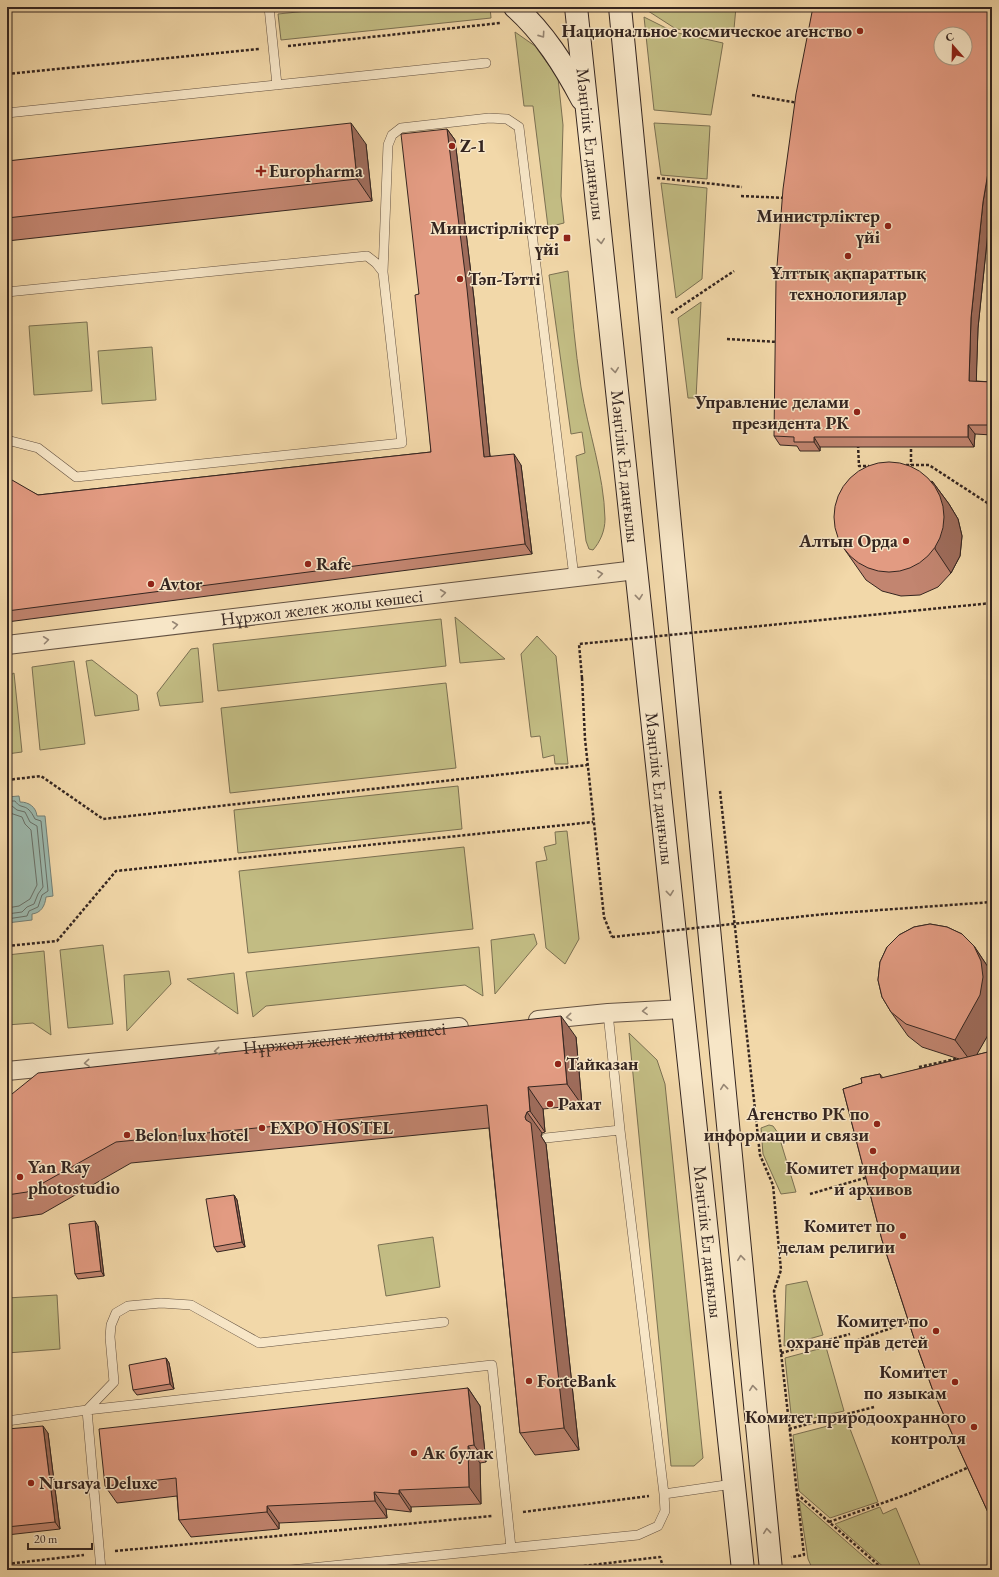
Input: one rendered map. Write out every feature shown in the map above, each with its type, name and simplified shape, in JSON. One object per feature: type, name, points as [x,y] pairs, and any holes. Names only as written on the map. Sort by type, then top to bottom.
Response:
[{"type":"main road","points":[[515,7],[533,24],[567,72],[587,108]]},
{"type":"main road","name":"Мәңгілік Ел даңғылы","points":[[576,7],[743,1570]]},
{"type":"main road","name":"Мәңгілік Ел даңғылы","points":[[620,7],[771,1570]]},
{"type":"street","name":"Нұржол желек жолы көшесі","points":[[7,645],[636,570]]},
{"type":"street","points":[[520,1022],[608,1013],[683,1009]]},
{"type":"street","name":"Нұржол желек жолы көшесі","points":[[7,1071],[472,1026]]},
{"type":"lane","points":[[269,7],[277,85]]},
{"type":"lane","points":[[7,113],[486,63]]},
{"type":"lane","points":[[7,440],[38,448],[76,477],[402,443],[383,272],[388,145],[392,135],[401,128],[489,118],[507,119],[519,127],[574,577]]},
{"type":"lane","points":[[7,292],[367,256],[376,263],[383,272]]},
{"type":"lane","points":[[292,1570],[320,1569],[638,1535],[658,1526],[665,1511],[664,1494],[620,1130],[608,1013]]},
{"type":"lane","points":[[546,1138],[620,1130]]},
{"type":"lane","points":[[101,1570],[87,1410],[114,1382],[110,1337],[111,1325],[116,1313],[128,1306],[161,1303],[191,1305],[259,1343],[444,1322]]},
{"type":"lane","points":[[7,1421],[87,1410],[492,1365],[511,1548]]},
{"type":"lane","points":[[664,1494],[733,1484]]},
{"type":"path","points":[[752,95],[803,103]]},
{"type":"path","points":[[653,178],[742,187]]},
{"type":"path","points":[[741,196],[790,198]]},
{"type":"path","points":[[668,316],[734,271]]},
{"type":"path","points":[[727,339],[781,342]]},
{"type":"path","points":[[858,438],[859,466],[874,466]]},
{"type":"path","points":[[911,442],[912,465]]},
{"type":"path","points":[[904,465],[929,465],[992,506]]},
{"type":"path","points":[[992,603],[579,644],[587,765],[593,822],[604,917],[612,937],[825,914],[992,902]]},
{"type":"path","points":[[7,780],[41,776],[103,819],[587,765]]},
{"type":"path","points":[[7,946],[57,941],[116,871],[593,822]]},
{"type":"path","points":[[920,1075],[918,1067],[968,1057]]},
{"type":"path","points":[[810,1194],[869,1177]]},
{"type":"path","points":[[852,1342],[912,1321]]},
{"type":"path","points":[[781,1353],[850,1334]]},
{"type":"path","points":[[789,1429],[874,1407]]},
{"type":"path","points":[[829,1522],[908,1494],[969,1467]]},
{"type":"path","points":[[7,1564],[99,1553],[508,1514],[664,1494]]},
{"type":"path","points":[[796,1494],[884,1570]]},
{"type":"path","points":[[549,1570],[660,1557],[664,1570]]},
{"type":"path","points":[[702,1570],[715,1568]]},
{"type":"shaded area","points":[[345,7],[490,7],[491,18],[281,40],[278,14]]},
{"type":"shaded area","points":[[646,7],[736,7],[734,29],[726,28],[725,36],[676,29],[645,9]]},
{"type":"shaded area","points":[[644,17],[674,32],[723,43],[711,115],[654,110]]},
{"type":"shaded area","points":[[515,32],[535,46],[558,78],[563,125],[561,196],[564,223],[548,227],[533,106],[524,106]]},
{"type":"shaded area","points":[[654,123],[710,126],[707,179],[661,175]]},
{"type":"shaded area","points":[[661,183],[707,188],[702,279],[676,298]]},
{"type":"shaded area","points":[[568,271],[581,387],[599,469],[604,502],[604,528],[600,540],[593,550],[589,549],[586,541],[576,456],[585,453],[582,432],[571,434],[549,275]]},
{"type":"shaded area","points":[[701,302],[696,398],[688,398],[678,318]]},
{"type":"shaded area","points":[[87,322],[92,391],[34,395],[29,326]]},
{"type":"shaded area","points":[[152,347],[156,400],[102,404],[98,351]]},
{"type":"shaded area","points":[[455,617],[505,659],[460,663]]},
{"type":"shaded area","points":[[441,619],[446,666],[218,691],[213,644]]},
{"type":"shaded area","points":[[537,636],[556,656],[568,764],[555,764],[554,755],[543,758],[540,736],[531,737],[521,654]]},
{"type":"shaded area","points":[[198,648],[203,702],[160,706],[157,693],[191,649]]},
{"type":"shaded area","points":[[92,660],[137,695],[139,710],[95,716],[86,661]]},
{"type":"shaded area","points":[[74,661],[85,744],[40,750],[32,667]]},
{"type":"shaded area","points":[[14,673],[22,752],[7,754],[7,677]]},
{"type":"shaded area","points":[[446,683],[456,768],[230,793],[221,708]]},
{"type":"shaded area","points":[[458,786],[462,829],[238,853],[234,810]]},
{"type":"shaded area","points":[[567,831],[579,939],[565,964],[546,948],[536,862],[547,860],[544,847],[556,844],[555,832]]},
{"type":"shaded area","points":[[464,847],[473,929],[248,953],[239,871]]},
{"type":"shaded area","points":[[534,934],[537,944],[495,994],[491,940]]},
{"type":"shaded area","points":[[103,945],[113,1024],[68,1028],[60,950]]},
{"type":"shaded area","points":[[479,947],[483,996],[465,985],[266,1006],[253,1017],[246,972]]},
{"type":"shaded area","points":[[44,951],[51,1035],[33,1023],[7,1025],[7,955]]},
{"type":"shaded area","points":[[169,971],[171,984],[127,1031],[124,975]]},
{"type":"shaded area","points":[[234,973],[238,1014],[187,979]]},
{"type":"shaded area","points":[[629,1033],[657,1060],[665,1084],[703,1458],[694,1466],[671,1466]]},
{"type":"shaded area","points":[[769,1125],[773,1126],[778,1133],[796,1192],[781,1194],[763,1154],[761,1128]]},
{"type":"shaded area","points":[[433,1237],[440,1287],[386,1296],[378,1245]]},
{"type":"shaded area","points":[[807,1281],[823,1335],[784,1346],[786,1285]]},
{"type":"shaded area","points":[[57,1295],[60,1349],[7,1353],[7,1298]]},
{"type":"shaded area","points":[[826,1347],[844,1411],[792,1423],[785,1358]]},
{"type":"shaded area","points":[[847,1421],[878,1502],[830,1518],[799,1491],[793,1435]]},
{"type":"shaded area","points":[[799,1500],[879,1570],[813,1570],[808,1559]]},
{"type":"shaded area","points":[[880,1507],[883,1514],[896,1508],[922,1570],[887,1570],[835,1524]]},
{"type":"water","points":[[19,796],[20,802],[32,806],[37,816],[45,816],[53,896],[46,897],[42,908],[38,912],[32,914],[32,920],[7,923],[7,797]]},
{"type":"building","name":"Министрліктер үйі","points":[[813,7],[992,7],[992,149],[983,202],[971,318],[969,381],[992,382],[992,425],[968,425],[968,437],[814,437],[814,442],[794,442],[794,437],[774,436],[776,279],[783,189],[796,94]]},
{"type":"building","points":[[351,123],[357,179],[7,218],[7,161]]},
{"type":"building","points":[[447,129],[467,289],[484,457],[514,454],[525,544],[7,611],[7,479],[12,480],[38,495],[431,452],[415,295],[419,294],[401,134]]},
{"type":"building","name":"Алтын Орда","points":[[889,462],[910,466],[920,471],[928,478],[935,486],[940,496],[944,517],[940,538],[935,548],[928,556],[920,563],[910,568],[889,572],[868,568],[858,563],[850,556],[843,548],[838,538],[834,517],[838,496],[843,486],[850,478],[858,471],[868,466]]},
{"type":"building","points":[[930,924],[947,927],[962,934],[974,946],[981,961],[983,977],[980,995],[955,1040],[906,1024],[891,1012],[882,997],[878,980],[880,962],[887,947],[899,935],[914,927]]},
{"type":"building","points":[[561,1016],[567,1084],[528,1087],[530,1111],[527,1112],[525,1117],[526,1120],[531,1123],[564,1428],[520,1433],[487,1105],[116,1142],[27,1192],[7,1195],[7,1098],[38,1073]]},
{"type":"building","points":[[992,1051],[992,1521],[932,1388],[914,1338],[882,1240],[843,1089],[862,1083],[861,1078],[880,1074],[881,1078]]},
{"type":"building","points":[[234,1195],[242,1242],[214,1247],[206,1199]]},
{"type":"building","points":[[95,1221],[101,1271],[75,1274],[69,1224]]},
{"type":"building","points":[[166,1358],[170,1384],[133,1390],[129,1365]]},
{"type":"building","points":[[468,1388],[474,1445],[468,1446],[469,1487],[399,1490],[399,1494],[374,1492],[375,1501],[267,1506],[267,1512],[179,1520],[176,1478],[105,1486],[99,1429]]},
{"type":"building","name":"Nursaya Deluxe","points":[[43,1426],[55,1522],[7,1527],[7,1429]]},
{"type":"place","name":"Национальное космическое агенство","points":[[860,31]]},
{"type":"place","name":"Z-1","points":[[452,146]]},
{"type":"place","name":"Europharma","points":[[261,171]]},
{"type":"place","name":"Министрліктер үйі","points":[[888,226]]},
{"type":"place","name":"Министірліктер үйі","points":[[567,238]]},
{"type":"place","name":"Ұлттық ақпараттық технологиялар","points":[[848,256]]},
{"type":"place","name":"Тәп-Тәтті","points":[[460,279]]},
{"type":"place","name":"Управление делами президента РК","points":[[857,412]]},
{"type":"place","name":"Алтын Орда","points":[[906,541]]},
{"type":"place","name":"Rafe","points":[[308,564]]},
{"type":"place","name":"Avtor","points":[[151,584]]},
{"type":"place","name":"Тайказан","points":[[558,1064]]},
{"type":"place","name":"Рахат","points":[[550,1104]]},
{"type":"place","name":"Агенство РК по информации и связи","points":[[877,1124]]},
{"type":"place","name":"EXPO HOSTEL","points":[[262,1128]]},
{"type":"place","name":"Belon lux hotel","points":[[127,1135]]},
{"type":"place","name":"Комитет информации и архивов","points":[[873,1151]]},
{"type":"place","name":"Yan Ray photostudio","points":[[20,1177]]},
{"type":"place","name":"Комитет по делам религии","points":[[903,1236]]},
{"type":"place","name":"Комитет по охране прав детей","points":[[936,1331]]},
{"type":"place","name":"ForteBank","points":[[529,1381]]},
{"type":"place","name":"Комитет по языкам","points":[[955,1382]]},
{"type":"place","name":"Комитет природоохранного контроля","points":[[974,1427]]},
{"type":"place","name":"Ак булак","points":[[414,1453]]},
{"type":"place","name":"Nursaya Deluxe","points":[[31,1483]]}]
